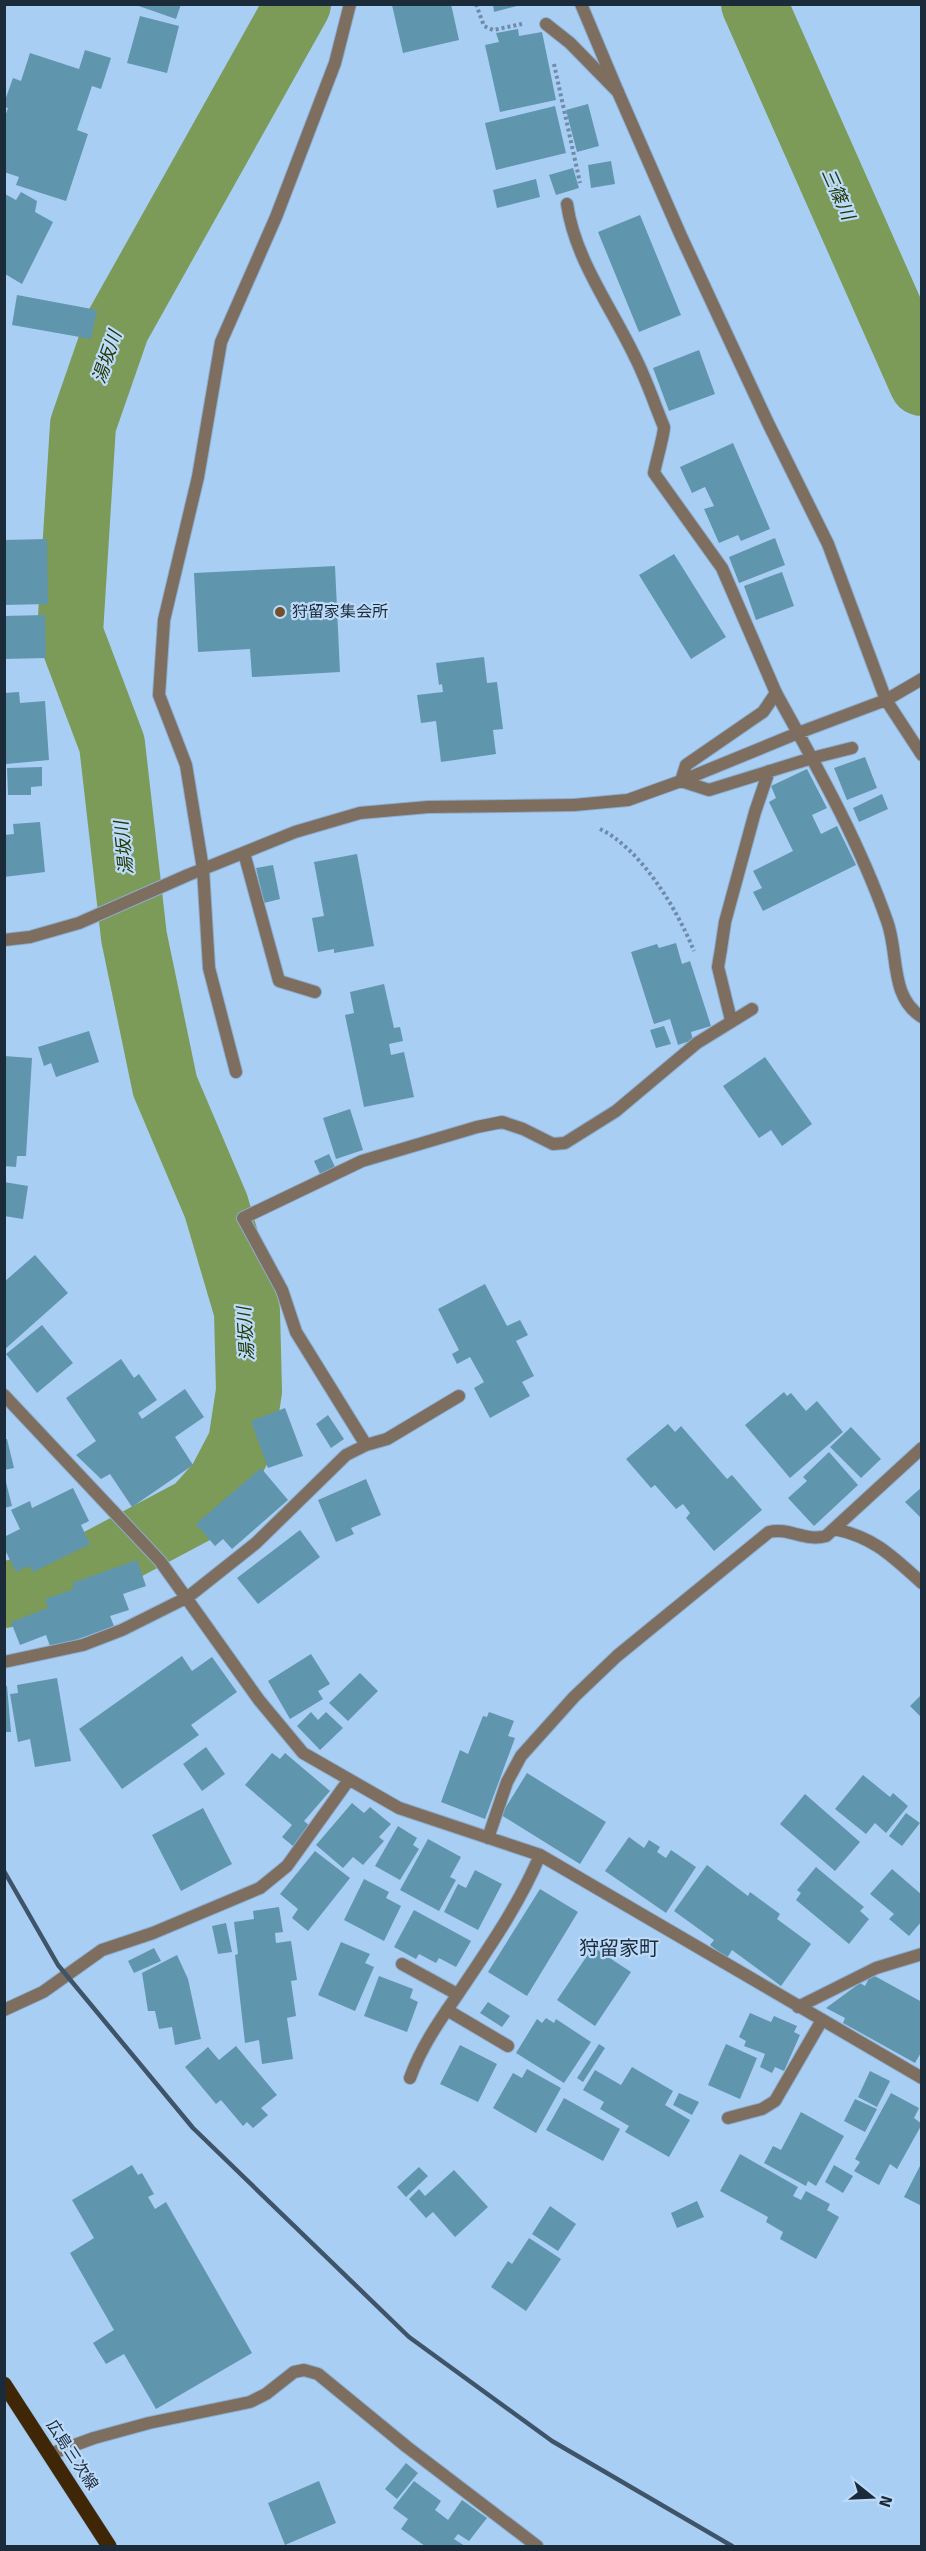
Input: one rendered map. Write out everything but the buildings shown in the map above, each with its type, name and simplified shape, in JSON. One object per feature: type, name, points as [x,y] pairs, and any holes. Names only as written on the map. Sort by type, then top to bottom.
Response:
[{"type":"main road","name":"広島三次線","points":[[4,2384],[109,2547]]},
{"type":"street","points":[[236,1072],[209,968],[203,869],[186,765],[159,695],[164,620],[198,477],[221,342],[276,217],[335,63],[350,4]]},
{"type":"street","points":[[581,4],[681,236],[768,423],[828,544],[886,700],[921,755]]},
{"type":"street","points":[[546,24],[570,43],[618,92]]},
{"type":"street","points":[[567,204],[569,217],[597,290],[634,353],[663,427],[664,435],[659,444],[654,473],[722,568],[776,693],[812,758],[870,875],[889,924],[898,980],[905,1002],[921,1017]]},
{"type":"street","points":[[4,940],[30,937],[79,923],[203,869],[296,832],[360,813],[429,807],[574,805],[628,800],[886,700],[917,681]]},
{"type":"street","points":[[681,781],[686,765],[764,712],[776,693]]},
{"type":"street","points":[[681,781],[709,790],[852,748]]},
{"type":"street","points":[[731,1020],[718,967],[725,922],[755,812],[769,771]]},
{"type":"street","points":[[243,853],[279,981],[315,992]]},
{"type":"street","points":[[366,1445],[296,1332],[282,1290],[243,1218],[362,1161],[477,1127],[502,1122],[523,1129],[553,1144],[565,1143],[616,1111],[697,1043],[752,1009]]},
{"type":"street","points":[[4,1395],[160,1561],[188,1597],[259,1700],[303,1753],[348,1781],[399,1808],[540,1855],[921,2078]]},
{"type":"street","points":[[4,1662],[83,1645],[122,1630],[188,1597],[256,1543],[346,1455],[366,1445],[387,1439],[459,1396]]},
{"type":"street","points":[[488,1838],[507,1782],[521,1756],[574,1696],[617,1656],[769,1532],[780,1529],[814,1539],[826,1536],[921,1448]]},
{"type":"street","points":[[834,1528],[857,1533],[891,1554],[921,1582]]},
{"type":"street","points":[[4,2010],[43,1992],[102,1950],[153,1933],[260,1888],[286,1866],[348,1781]]},
{"type":"street","points":[[410,2078],[417,2060],[447,2010],[524,1891],[540,1855]]},
{"type":"street","points":[[798,2007],[876,1968],[921,1954]]},
{"type":"street","points":[[402,1964],[458,1994]]},
{"type":"street","points":[[447,2010],[508,2046]]},
{"type":"street","points":[[728,2118],[762,2109],[775,2101],[822,2020]]},
{"type":"street","points":[[50,2454],[94,2438],[149,2423],[250,2402],[266,2394],[294,2372],[304,2370],[318,2374],[407,2447],[537,2547]]},
{"type":"path","points":[[476,4],[484,27],[493,30],[542,20],[546,24],[582,191],[567,204]]},
{"type":"path","points":[[574,805],[574,821],[596,827],[615,836],[626,846],[683,924],[697,956],[704,965],[718,967]]},
{"type":"waterway","name":"湯坂川","points":[[4,1595],[64,1580],[196,1510],[220,1483],[241,1443],[249,1391],[247,1311],[216,1206],[165,1086],[134,937],[112,744],[70,633],[83,425],[117,327],[298,4]]},
{"type":"waterway","name":"三篠川","points":[[754,4],[922,383]]},
{"type":"railway","points":[[4,1871],[58,1965],[193,2128],[409,2337],[552,2441],[732,2546]]},
{"type":"place","name":"狩留家集会所","points":[[280,612]]},
{"type":"district","name":"狩留家町","points":[[619,1948]]}]
